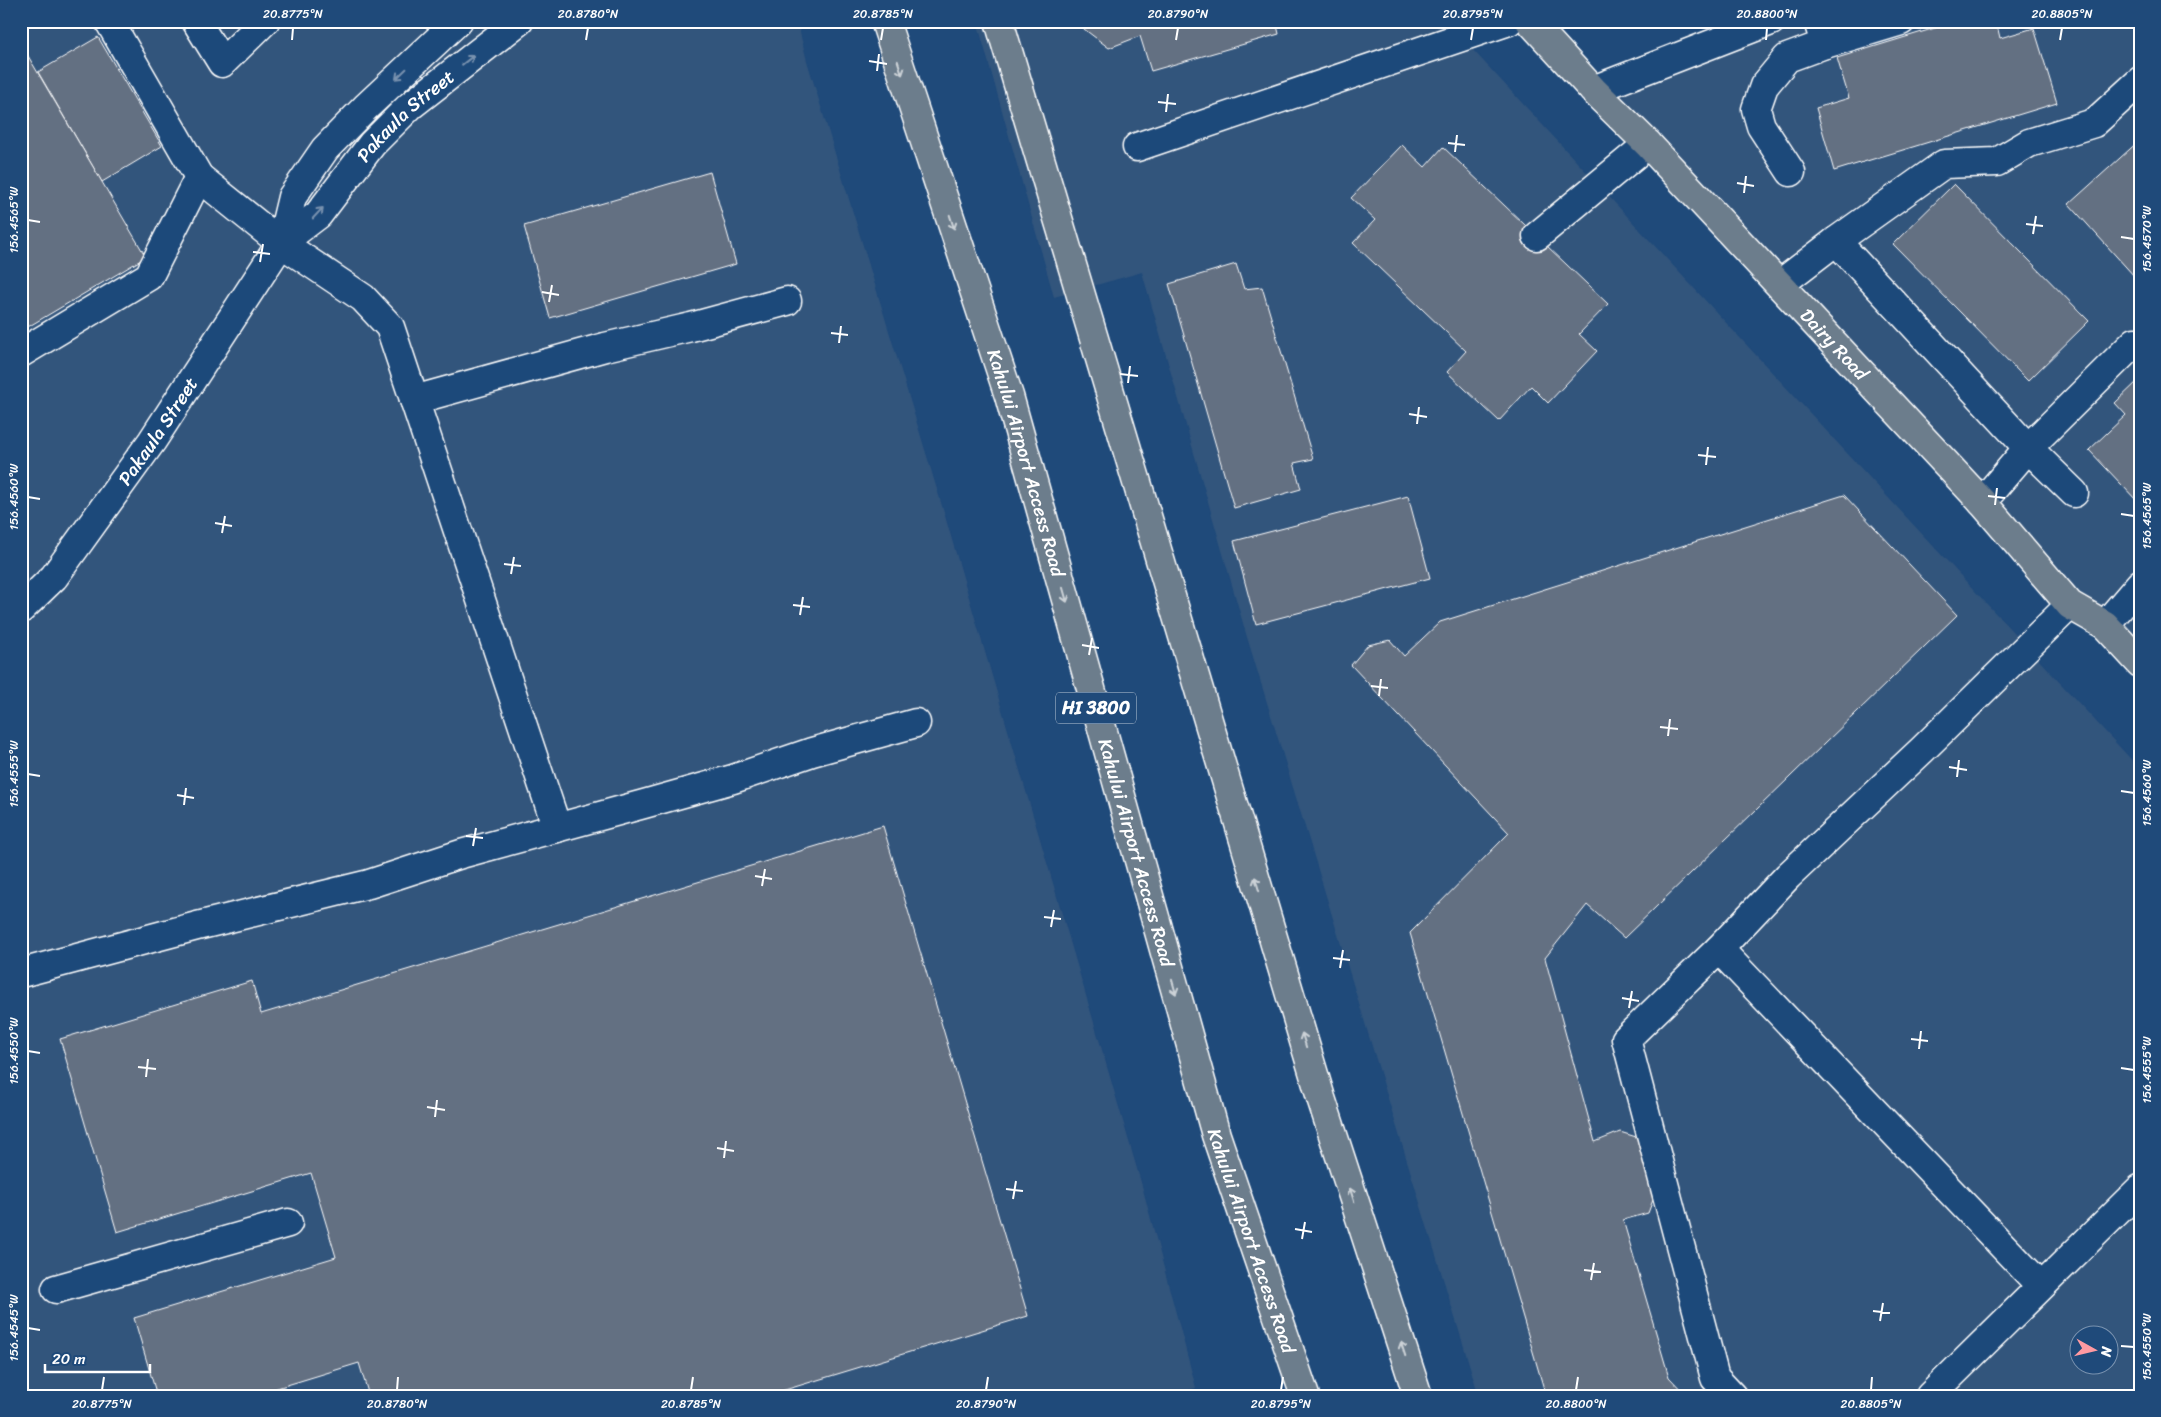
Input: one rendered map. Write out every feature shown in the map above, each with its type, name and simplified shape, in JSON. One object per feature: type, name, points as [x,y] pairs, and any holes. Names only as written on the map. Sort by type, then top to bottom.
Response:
[{"type":"main road","name":"Kahului Airport Access Road","points":[[885,21],[1009,396],[1216,1134],[1305,1396]]},
{"type":"main road","points":[[999,21],[1321,1098],[1418,1396]]},
{"type":"main road","name":"Dairy Road","points":[[1530,21],[1593,90],[1648,144],[1780,284],[1982,502],[2070,605],[2105,625],[2140,663]]},
{"type":"street","points":[[109,21],[199,177],[281,243],[363,298],[390,328],[557,828]]},
{"type":"street","points":[[196,21],[222,63],[264,21]]},
{"type":"street","name":"Pakaula Street","points":[[281,243],[318,215],[372,144],[410,106],[519,21]]},
{"type":"street","points":[[1137,147],[1509,21]]},
{"type":"street","points":[[1593,90],[1771,21]]},
{"type":"street","points":[[1791,172],[1760,126],[1756,110],[1764,86],[1787,58],[1821,33],[1900,21]]},
{"type":"street","name":"Pakaula Street","points":[[21,609],[54,577],[152,441],[281,243],[292,197],[325,149],[452,24]]},
{"type":"street","points":[[1780,284],[1836,241],[1944,164],[1997,162],[2029,143],[2094,122],[2140,81]]},
{"type":"street","points":[[1537,236],[1648,144]]},
{"type":"street","points":[[22,354],[149,276],[199,177]]},
{"type":"street","points":[[1836,241],[2028,448],[2074,493]]},
{"type":"street","points":[[414,400],[605,347],[691,327],[787,301]]},
{"type":"street","points":[[1982,502],[2028,448],[2135,342]]},
{"type":"street","points":[[2105,625],[2140,584]]},
{"type":"street","points":[[1732,1396],[1716,1378],[1626,1039],[1719,949],[1788,876],[1922,750],[2070,605]]},
{"type":"street","points":[[21,973],[197,926],[369,884],[461,854],[733,779],[812,752],[916,723]]},
{"type":"street","points":[[1719,949],[2042,1286]]},
{"type":"street","points":[[1930,1396],[2140,1190]]},
{"type":"street","points":[[56,1288],[288,1222]]},
{"type":"shaded area","points":[[21,21],[797,21],[807,61],[942,506],[1142,1186],[1196,1388],[1170,1396],[21,1396]]},
{"type":"shaded area","points":[[977,21],[1446,21],[2140,769],[2140,1396],[1479,1396],[1247,637],[1142,272],[1054,297]]},
{"type":"shaded area","points":[[1766,21],[2140,21],[2140,663],[1593,90]]},
{"type":"building","points":[[1081,21],[1276,21],[1279,34],[1151,71],[1140,36],[1109,48],[1084,29]]},
{"type":"building","points":[[1958,21],[1996,21],[2000,38],[2034,28],[2057,103],[1834,171],[1816,108],[1849,98],[1837,58]]},
{"type":"building","points":[[98,37],[162,146],[102,182],[38,72]]},
{"type":"building","points":[[21,44],[146,257],[21,331]]},
{"type":"building","points":[[2140,140],[2140,273],[2135,277],[2069,204]]},
{"type":"building","points":[[1402,145],[1425,167],[1443,147],[1608,304],[1579,334],[1597,351],[1548,403],[1531,386],[1499,421],[1447,372],[1466,351],[1353,243],[1375,220],[1351,198]]},
{"type":"building","points":[[710,172],[736,264],[550,318],[524,226]]},
{"type":"building","points":[[1954,184],[2089,321],[2028,381],[1893,244]]},
{"type":"building","points":[[1236,264],[1244,289],[1262,287],[1313,459],[1294,463],[1301,489],[1234,508],[1169,284]]},
{"type":"building","points":[[2140,379],[2140,500],[2138,502],[2089,450],[2126,415],[2115,403]]},
{"type":"building","points":[[1844,495],[1957,615],[1624,938],[1587,905],[1545,958],[1595,1142],[1620,1132],[1646,1140],[1659,1184],[1648,1213],[1623,1220],[1669,1377],[1687,1396],[1546,1396],[1410,933],[1509,833],[1351,665],[1368,645],[1390,640],[1404,656],[1440,622]]},
{"type":"building","points":[[1408,496],[1430,578],[1256,624],[1234,541]]},
{"type":"building","points":[[883,826],[1028,1316],[765,1396],[369,1396],[359,1363],[251,1396],[157,1396],[134,1318],[336,1257],[311,1173],[117,1232],[60,1039],[252,981],[261,1014]]}]
